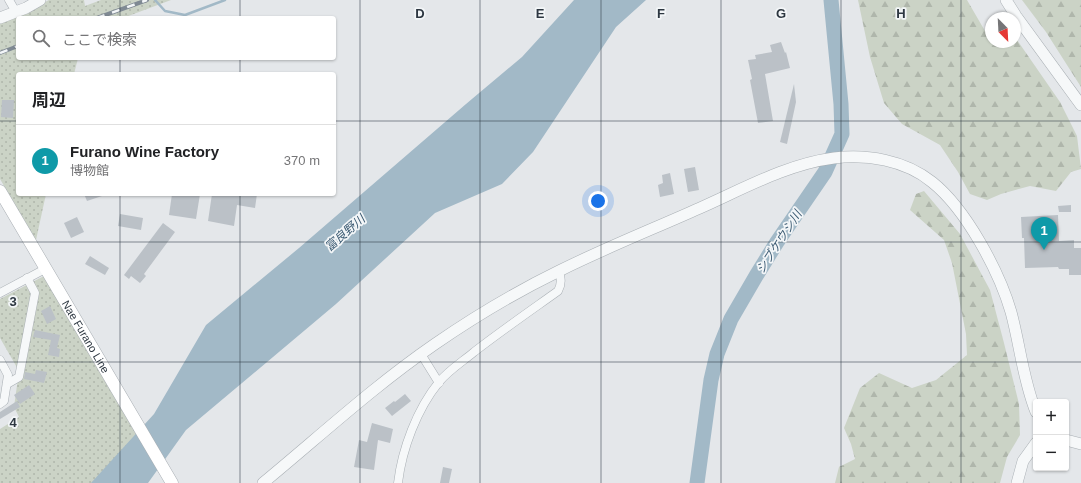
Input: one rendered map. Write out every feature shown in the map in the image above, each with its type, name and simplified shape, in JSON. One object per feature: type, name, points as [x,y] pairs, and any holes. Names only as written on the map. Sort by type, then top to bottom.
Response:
[{"type":"main road","name":"Nae Furano Line","points":[[0,191],[172,483]]},
{"type":"street","points":[[9,0],[16,12]]},
{"type":"street","points":[[0,18],[26,8],[40,0]]},
{"type":"street","points":[[1006,0],[1081,105]]},
{"type":"street","points":[[263,483],[381,383],[481,314],[559,271],[782,172],[800,166],[835,158],[862,158],[888,161],[922,174],[946,196],[968,225],[993,265],[1006,296],[1011,313],[1033,403]]},
{"type":"street","points":[[0,293],[45,269]]},
{"type":"street","points":[[398,483],[403,451],[409,436],[422,409],[438,383],[448,372],[478,348],[558,291],[561,285],[559,271]]},
{"type":"street","points":[[7,384],[19,377],[35,293],[27,278]]},
{"type":"street","points":[[421,354],[438,383]]},
{"type":"street","points":[[0,362],[8,375],[4,401],[0,404]]},
{"type":"street","points":[[1069,441],[1081,444]]},
{"type":"street","points":[[1017,483],[1023,461],[1033,447]]},
{"type":"green space","points":[[49,0],[84,0],[85,6],[101,0],[171,0],[128,16],[16,16],[16,60],[78,60],[74,72],[16,72],[16,196],[46,196],[36,240],[0,179],[0,21],[25,12]]},
{"type":"green space","points":[[858,0],[967,0],[985,31],[985,48],[1021,48],[1021,46],[1060,102],[1077,136],[1081,169],[1071,172],[1056,191],[1030,186],[1001,194],[987,200],[970,194],[958,172],[940,145],[902,124],[884,103],[870,57]]},
{"type":"green space","points":[[1022,0],[1081,0],[1081,87],[1046,32]]},
{"type":"green space","points":[[924,191],[960,234],[990,290],[1019,404],[1020,435],[1007,457],[1000,483],[835,483],[839,467],[855,459],[851,444],[844,428],[860,388],[879,373],[912,388],[936,380],[967,355],[966,334],[952,263],[944,240],[910,210],[916,194]]},
{"type":"green space","points":[[44,276],[140,441],[99,483],[0,483],[0,429],[19,417],[14,407],[19,371],[0,338],[0,299]]},
{"type":"water","name":"富良野川","points":[[574,0],[646,0],[616,27],[533,152],[502,184],[435,213],[336,304],[186,430],[148,483],[91,483],[154,414],[206,325],[299,248],[522,57]]},
{"type":"building","points":[[781,42],[785,53],[786,52],[790,68],[765,74],[773,121],[758,123],[748,60],[756,59],[755,55],[772,52],[770,45]]},
{"type":"building","points":[[794,84],[796,102],[787,144],[780,142]]},
{"type":"building","points":[[2,100],[14,100],[13,118],[1,117]]},
{"type":"building","points":[[695,167],[699,190],[688,192],[684,169]]},
{"type":"building","points":[[670,173],[674,194],[660,197],[658,185],[663,183],[662,175]]},
{"type":"building","points":[[85,196],[102,196],[87,201]]},
{"type":"building","points":[[172,196],[200,196],[196,219],[169,215]]},
{"type":"building","points":[[212,196],[257,196],[255,208],[237,205],[234,226],[208,221]]},
{"type":"building","points":[[1071,205],[1071,212],[1059,212],[1058,206]]},
{"type":"building","points":[[120,214],[143,218],[141,230],[118,226]]},
{"type":"building","points":[[1058,215],[1059,241],[1074,240],[1074,248],[1081,248],[1081,275],[1069,275],[1069,269],[1059,269],[1058,267],[1025,268],[1024,238],[1022,238],[1021,217]]},
{"type":"building","points":[[77,217],[84,232],[71,238],[64,223]]},
{"type":"building","points":[[163,223],[175,232],[144,274],[146,276],[140,283],[131,276],[129,279],[124,275]]},
{"type":"building","points":[[90,256],[109,268],[105,275],[85,264]]},
{"type":"building","points":[[50,306],[56,319],[47,324],[41,311]]},
{"type":"building","points":[[35,330],[60,335],[57,348],[60,349],[59,357],[48,355],[51,340],[33,337]]},
{"type":"building","points":[[36,370],[47,372],[44,383],[24,379],[25,372],[35,374]]},
{"type":"building","points":[[29,385],[35,394],[20,404],[14,395]]},
{"type":"building","points":[[405,394],[411,401],[392,416],[385,408]]},
{"type":"building","points":[[17,401],[20,407],[0,419],[0,412]]},
{"type":"building","points":[[372,423],[393,429],[390,443],[378,440],[374,470],[354,467],[359,440],[367,442]]},
{"type":"building","points":[[443,467],[452,469],[449,483],[440,483]]},
{"type":"waterway","points":[[155,0],[165,11],[185,15],[225,0]]},
{"type":"waterway","name":"シブケウシ川","points":[[697,483],[711,380],[717,354],[731,319],[777,242],[825,172],[842,134],[841,104],[831,0]]},
{"type":"railway","points":[[103,16],[147,0]]},
{"type":"railway","points":[[0,53],[16,47]]},
{"type":"place","name":"Furano Wine Factory","points":[[1044,250]]}]
